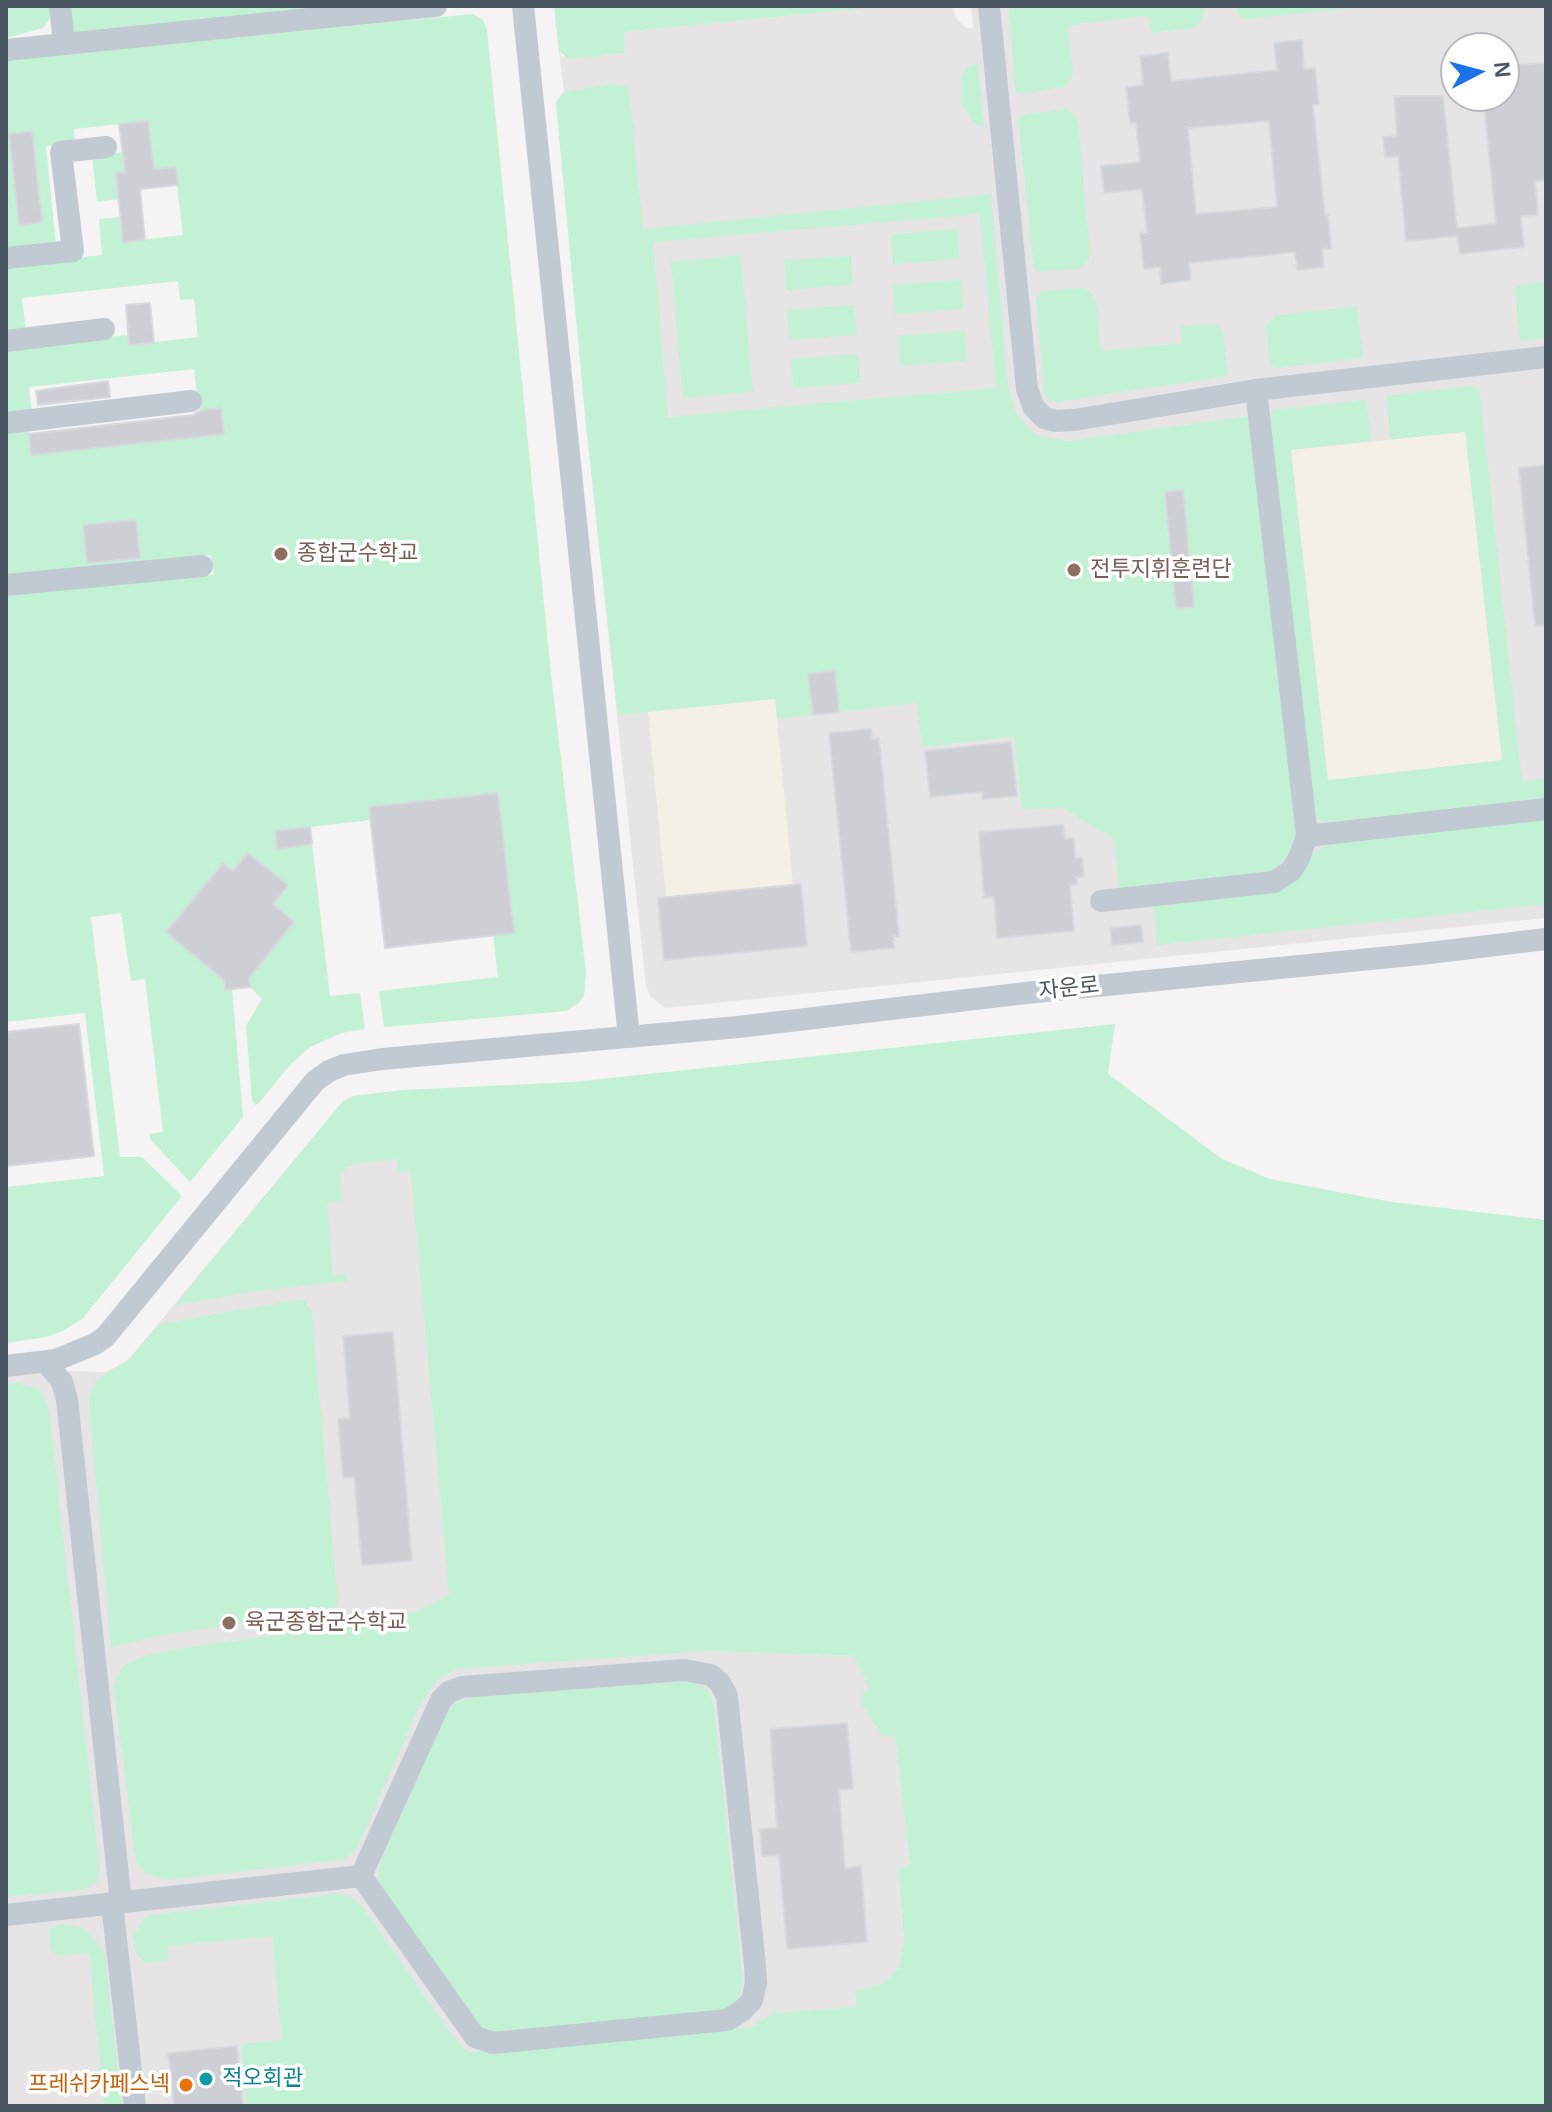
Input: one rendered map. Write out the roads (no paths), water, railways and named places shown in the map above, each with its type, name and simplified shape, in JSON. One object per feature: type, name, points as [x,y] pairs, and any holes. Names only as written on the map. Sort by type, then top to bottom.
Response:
[{"type":"street","points":[[60,6],[64,44]]},
{"type":"street","points":[[6,50],[436,6]]},
{"type":"street","points":[[523,6],[629,1037]]},
{"type":"street","points":[[989,6],[1027,389],[1033,406],[1044,418],[1065,421],[1256,390],[1546,357]]},
{"type":"street","points":[[6,258],[73,251],[61,152],[106,147]]},
{"type":"street","points":[[6,341],[104,329]]},
{"type":"street","points":[[1101,901],[1274,882],[1291,871],[1307,836],[1256,390]]},
{"type":"street","points":[[6,423],[191,401]]},
{"type":"street","points":[[6,585],[202,566]]},
{"type":"street","points":[[1307,836],[1546,809]]},
{"type":"street","name":"자운로","points":[[95,1344],[115,1327],[315,1081],[344,1065],[1546,939]]},
{"type":"street","points":[[6,1366],[65,1358],[95,1344]]},
{"type":"street","points":[[66,1392],[80,1363],[95,1344]]},
{"type":"street","points":[[46,1362],[58,1374],[66,1392],[135,2106]]},
{"type":"street","points":[[684,1670],[702,1672],[720,1683],[727,1696],[755,1965],[756,1983],[752,2000],[727,2020],[484,2042],[475,2037],[361,1876],[441,1700],[449,1692],[462,1687],[684,1670]]},
{"type":"street","points":[[6,1915],[361,1876]]},
{"type":"place","name":"종합군수학교","points":[[281,554]]},
{"type":"place","name":"전투지휘훈련단","points":[[1074,570]]},
{"type":"place","name":"육군종합군수학교","points":[[229,1623]]},
{"type":"place","name":"적오회관","points":[[206,2079]]},
{"type":"place","name":"프레쉬카페스넥","points":[[186,2085]]}]
